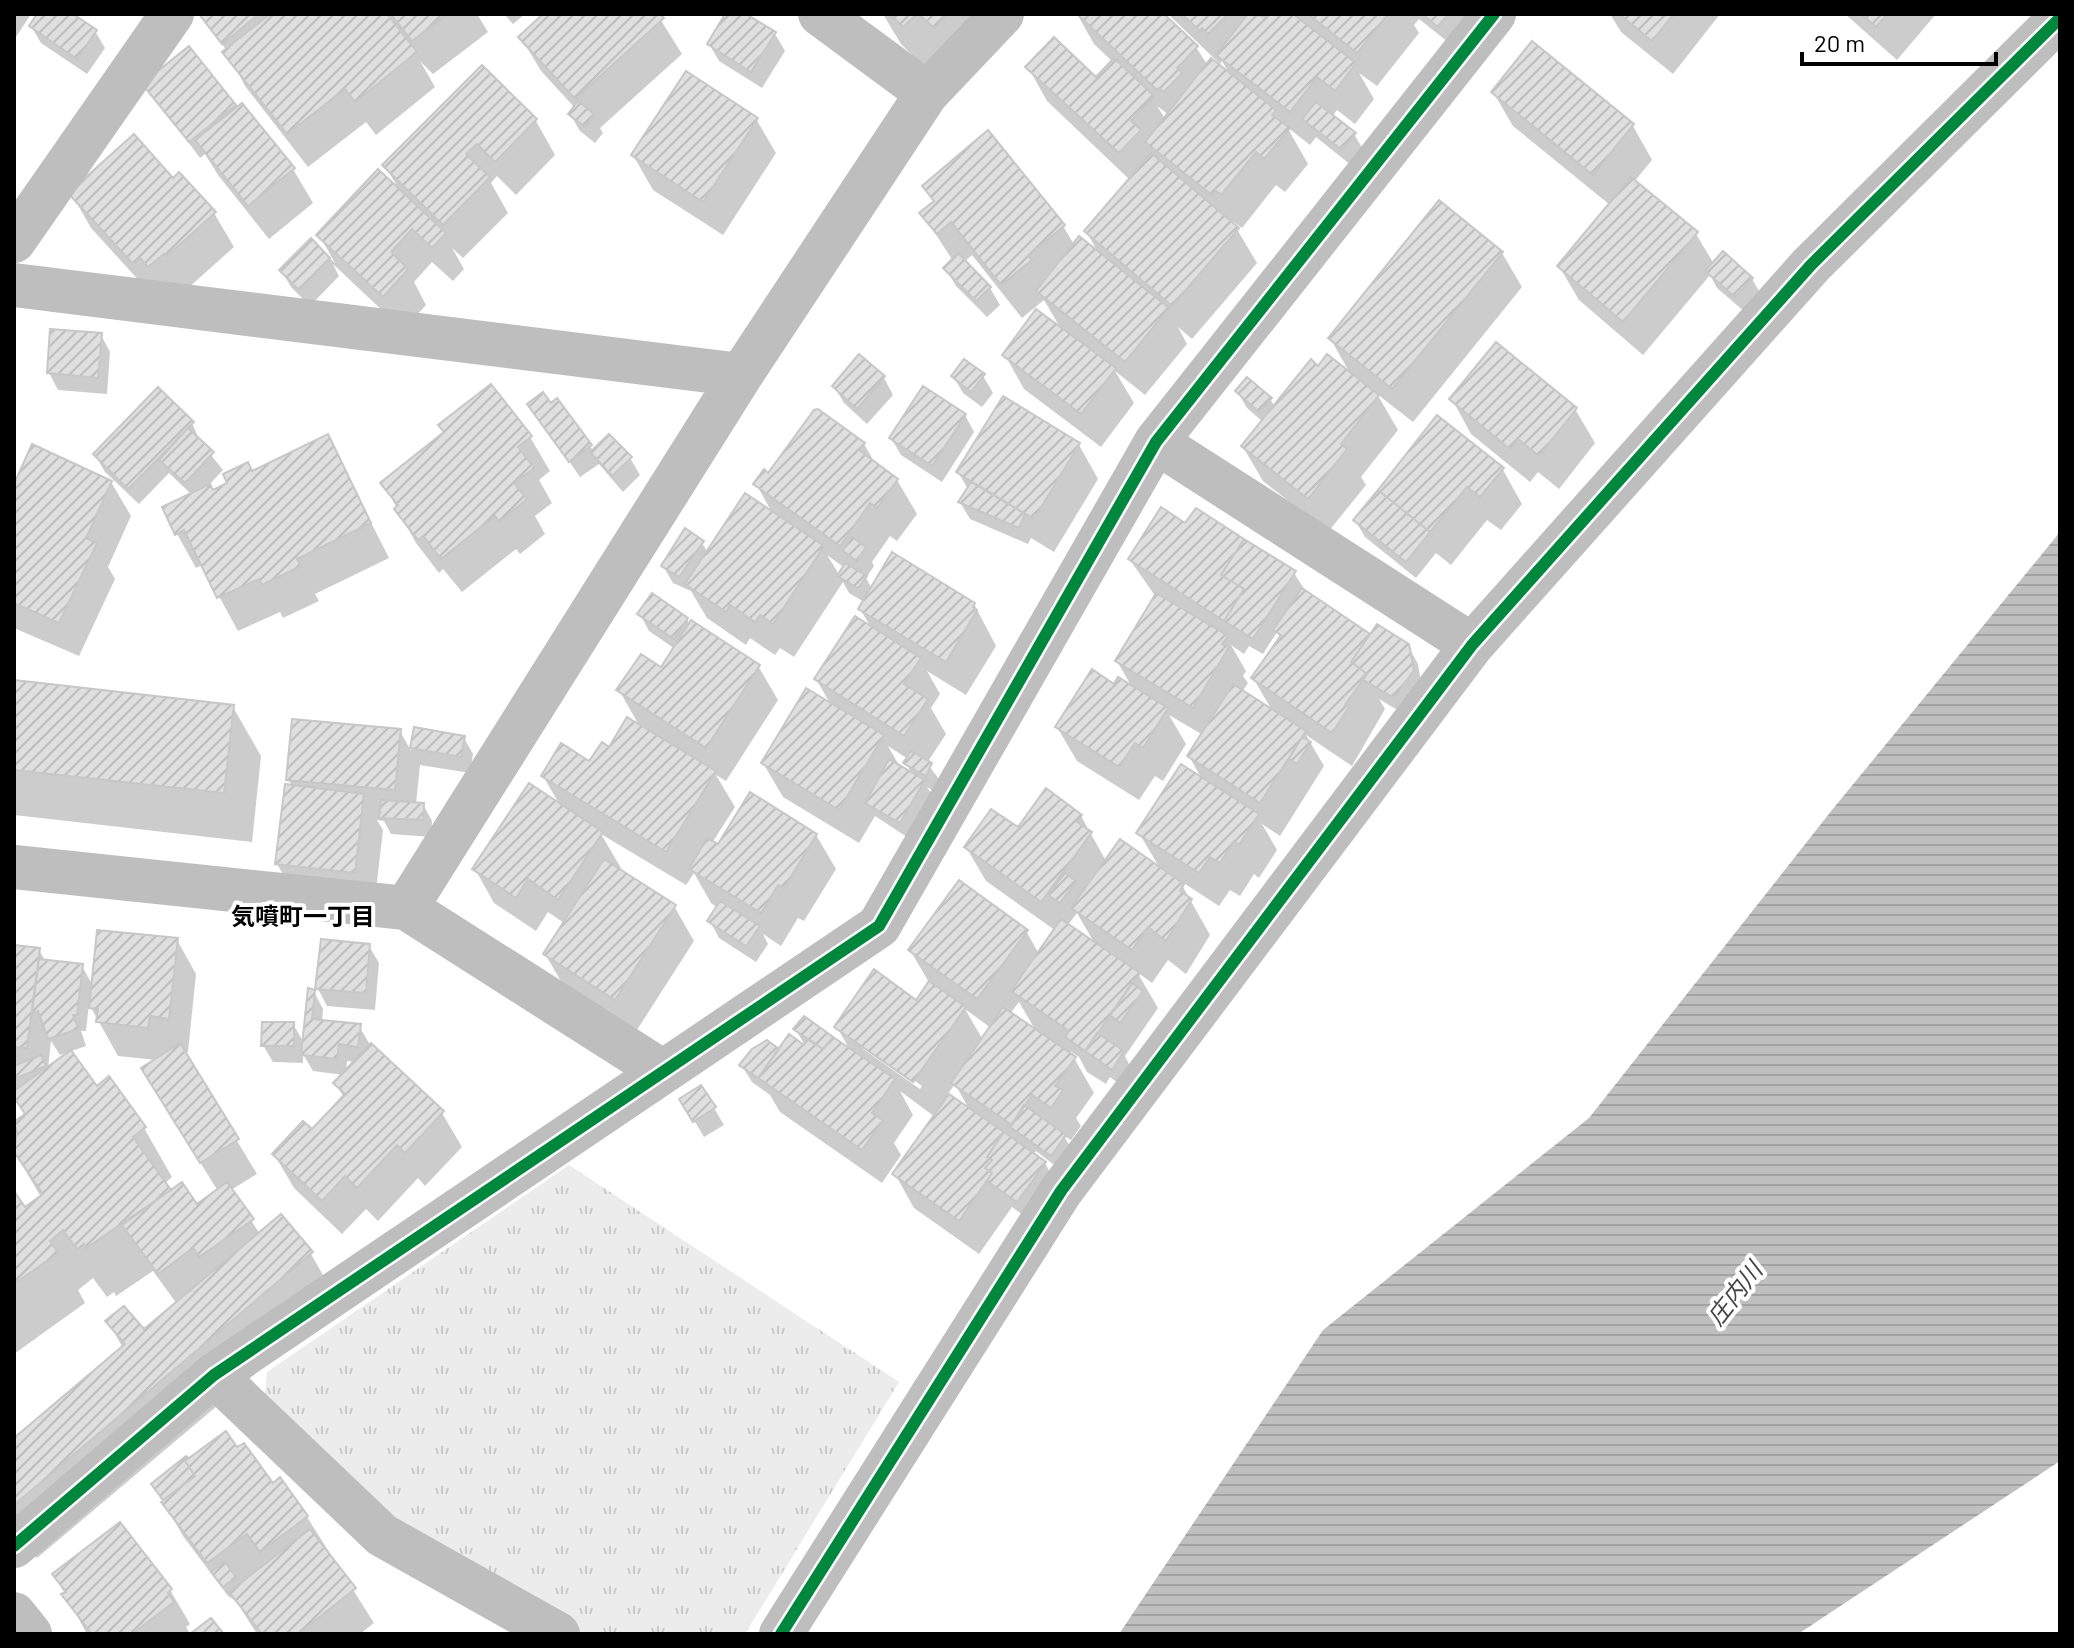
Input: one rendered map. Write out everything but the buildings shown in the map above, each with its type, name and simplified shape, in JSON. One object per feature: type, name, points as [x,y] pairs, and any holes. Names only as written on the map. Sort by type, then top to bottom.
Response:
[{"type":"street","points":[[14,241],[172,14]]},
{"type":"street","points":[[820,14],[927,93]]},
{"type":"street","points":[[406,908],[741,375],[927,93],[1002,14]]},
{"type":"street","points":[[14,1546],[214,1375],[879,926],[1156,442],[1494,14]]},
{"type":"street","points":[[781,1634],[1061,1191],[1472,645],[1811,265],[2060,18]]},
{"type":"street","points":[[14,285],[741,375]]},
{"type":"street","points":[[1156,442],[1472,645]]},
{"type":"street","points":[[14,867],[406,908],[662,1071]]},
{"type":"street","points":[[214,1375],[382,1535],[558,1634]]},
{"type":"street","points":[[14,1614],[30,1634]]},
{"type":"green space","points":[[569,1165],[899,1382],[745,1634],[584,1634],[416,1549],[264,1403],[267,1372]]},
{"type":"water","name":"庄内川","points":[[2060,532],[2060,1461],[1798,1634],[1119,1634],[1323,1330],[1589,1118],[1832,810]]},
{"type":"cycle path","points":[[14,1546],[214,1375],[879,926],[1156,442],[1494,14]]},
{"type":"cycle path","points":[[781,1634],[1061,1191],[1472,645],[1811,265],[2060,18]]},
{"type":"district","name":"気噴町一丁目","points":[[303,915]]}]
